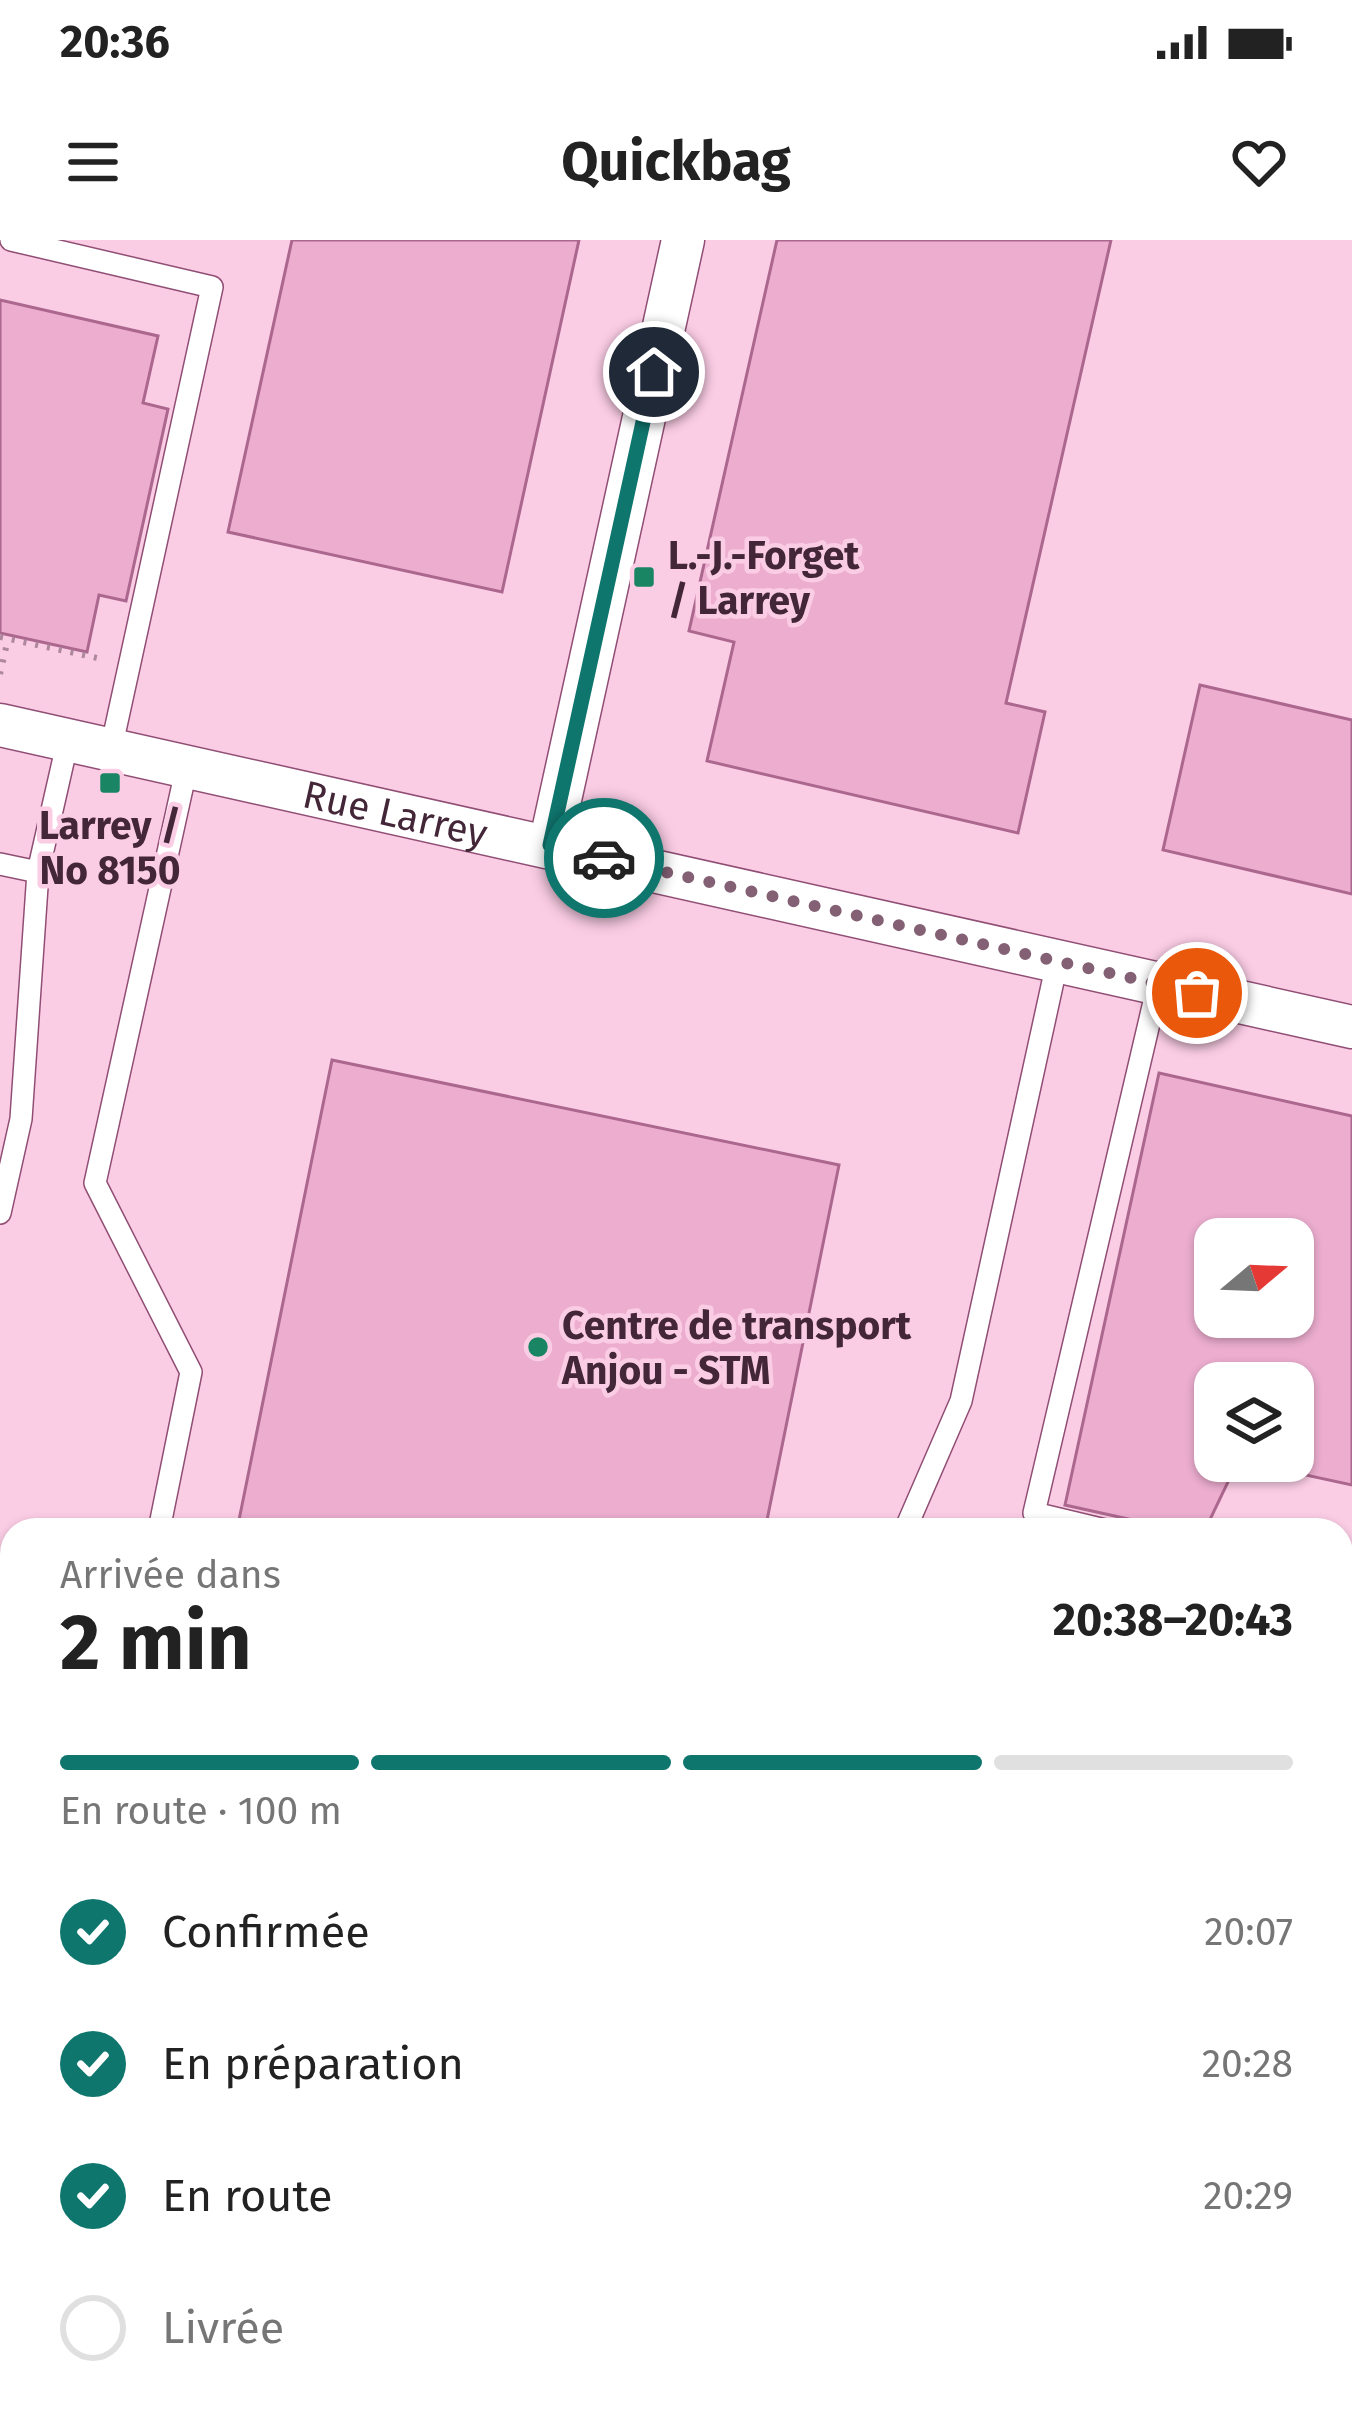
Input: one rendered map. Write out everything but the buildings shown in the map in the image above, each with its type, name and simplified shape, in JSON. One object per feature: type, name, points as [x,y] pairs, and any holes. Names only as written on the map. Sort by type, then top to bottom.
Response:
[{"type":"street","points":[[550,845],[683,240]]},
{"type":"street","name":"Rue Larrey","points":[[0,725],[1352,1027]]},
{"type":"lane","points":[[11,240],[212,287],[111,749]]},
{"type":"lane","points":[[0,1213],[21,1118],[38,872],[68,740]]},
{"type":"lane","points":[[161,1518],[191,1372],[95,1184],[187,766]]},
{"type":"lane","points":[[0,864],[38,872]]},
{"type":"lane","points":[[910,1518],[961,1401],[1057,963]]},
{"type":"lane","points":[[1055,1518],[1034,1513],[1158,985]]},
{"type":"path","points":[[0,674],[6,637],[108,661]]},
{"type":"way so far","points":[[604,858],[1197,993]]},
{"type":"place","name":"L.-J.-Forget / Larrey","points":[[644,577]]},
{"type":"place","name":"Larrey / No 8150","points":[[110,783]]},
{"type":"place","name":"Centre de transport Anjou - STM","points":[[538,1347]]},
{"type":"route","points":[[604,858],[550,845],[654,372]]}]
